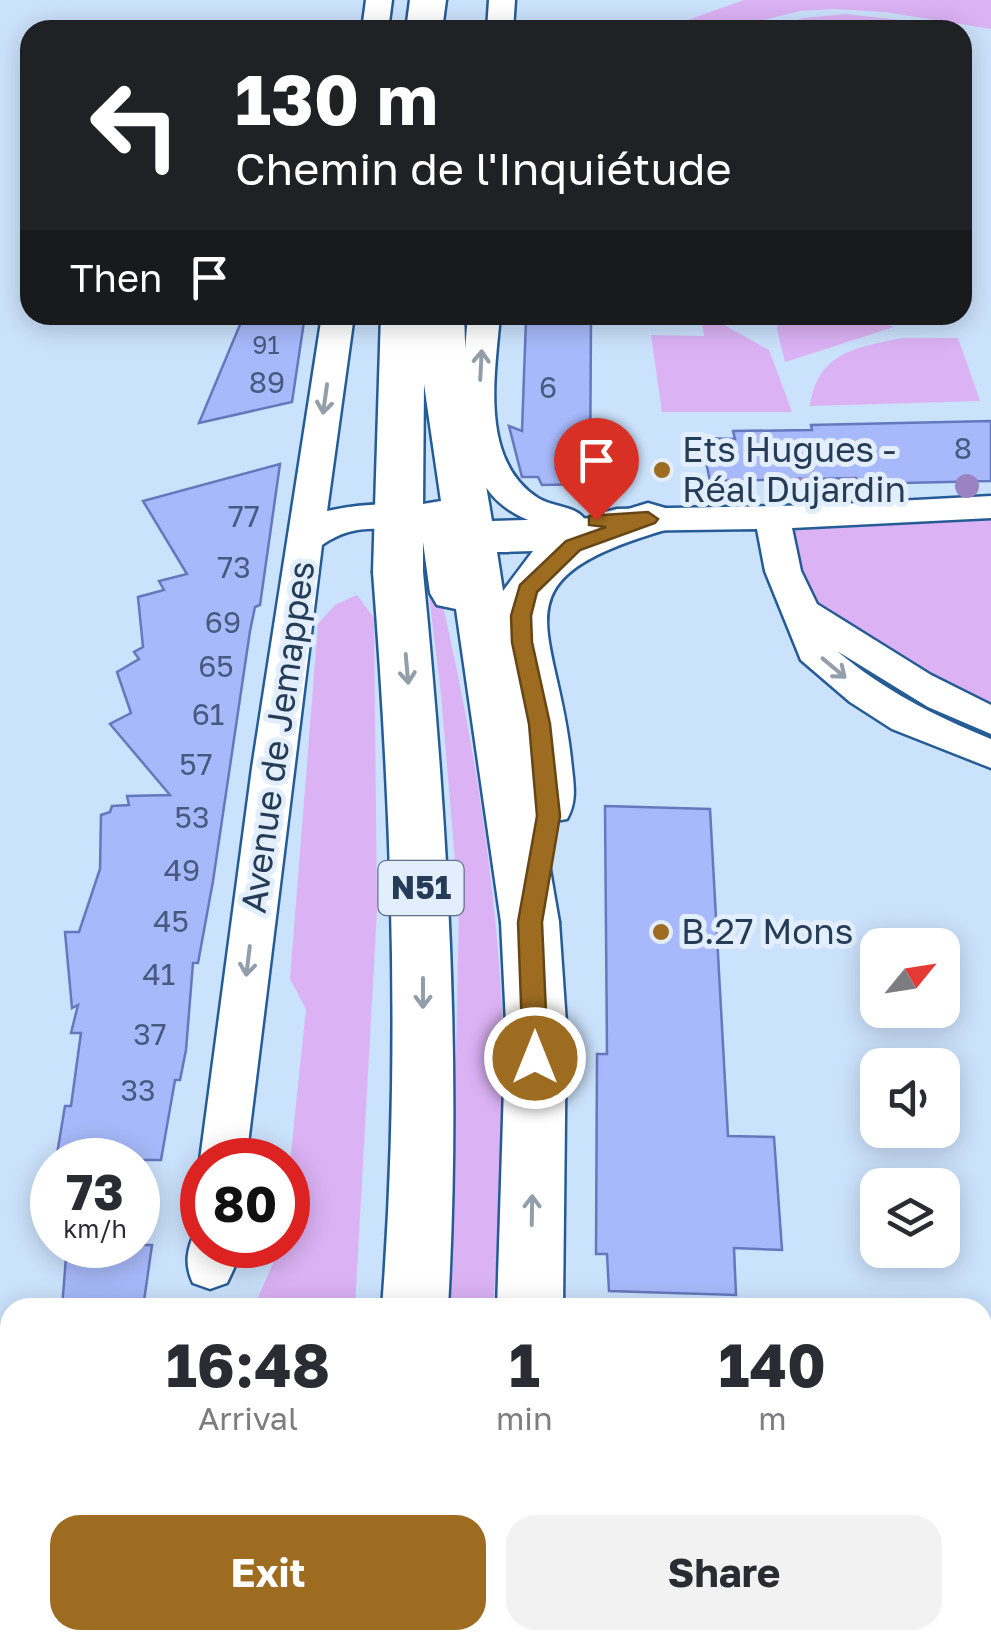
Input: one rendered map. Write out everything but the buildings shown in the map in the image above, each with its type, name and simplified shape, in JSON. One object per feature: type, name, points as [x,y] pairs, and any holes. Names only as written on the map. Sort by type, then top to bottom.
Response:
[{"type":"main road","points":[[416,325],[416,353],[440,513],[430,534],[530,922],[536,1022],[530,1298]]},
{"type":"main road","points":[[430,534],[606,524]]},
{"type":"main road","points":[[530,922],[549,816],[540,724],[522,642],[521,616],[527,590],[552,562],[606,524]]},
{"type":"main road","name":"N51","points":[[417,1298],[424,1205],[422,917],[416,766],[430,534]]},
{"type":"street","name":"Avenue de Jemappes","points":[[227,1138],[272,768],[337,325]]},
{"type":"street","points":[[313,483],[328,508],[342,519],[391,541],[430,534],[477,424],[483,325]]},
{"type":"street","points":[[477,424],[496,473],[525,505],[606,524],[991,507]]},
{"type":"street","points":[[772,517],[784,572],[814,651],[864,693],[906,719],[991,754]]},
{"type":"street","points":[[305,540],[332,521],[342,519]]},
{"type":"street","points":[[802,612],[866,648],[927,693],[991,720]]},
{"type":"shaded area","points":[[744,0],[991,0],[991,29],[972,26],[972,20],[834,9],[800,11],[763,20],[687,20]]},
{"type":"shaded area","points":[[845,14],[900,20],[797,20]]},
{"type":"shaded area","points":[[702,325],[724,325],[769,350],[792,412],[662,412],[651,335],[704,336]]},
{"type":"shaded area","points":[[777,325],[894,327],[785,362]]},
{"type":"shaded area","points":[[902,338],[958,338],[980,401],[810,406],[814,388],[830,363],[854,350]]},
{"type":"shaded area","points":[[991,507],[991,720],[802,612],[772,517]]},
{"type":"shaded area","points":[[427,580],[437,580],[461,692],[481,805],[495,919],[504,1101],[494,1298],[451,1298],[459,908]]},
{"type":"shaded area","points":[[357,595],[374,618],[377,911],[356,1298],[258,1298],[271,1268],[310,1268],[310,1138],[293,1138],[306,1009],[290,979],[318,624],[335,605]]},
{"type":"place","name":"Ets Hugues - Réal Dujardin","points":[[662,470]]},
{"type":"place","name":"B.27 Mons","points":[[661,932]]},
{"type":"route","points":[[535,1058],[530,922],[549,816],[540,724],[522,642],[521,616],[527,590],[573,545],[648,519],[596,520]]}]
